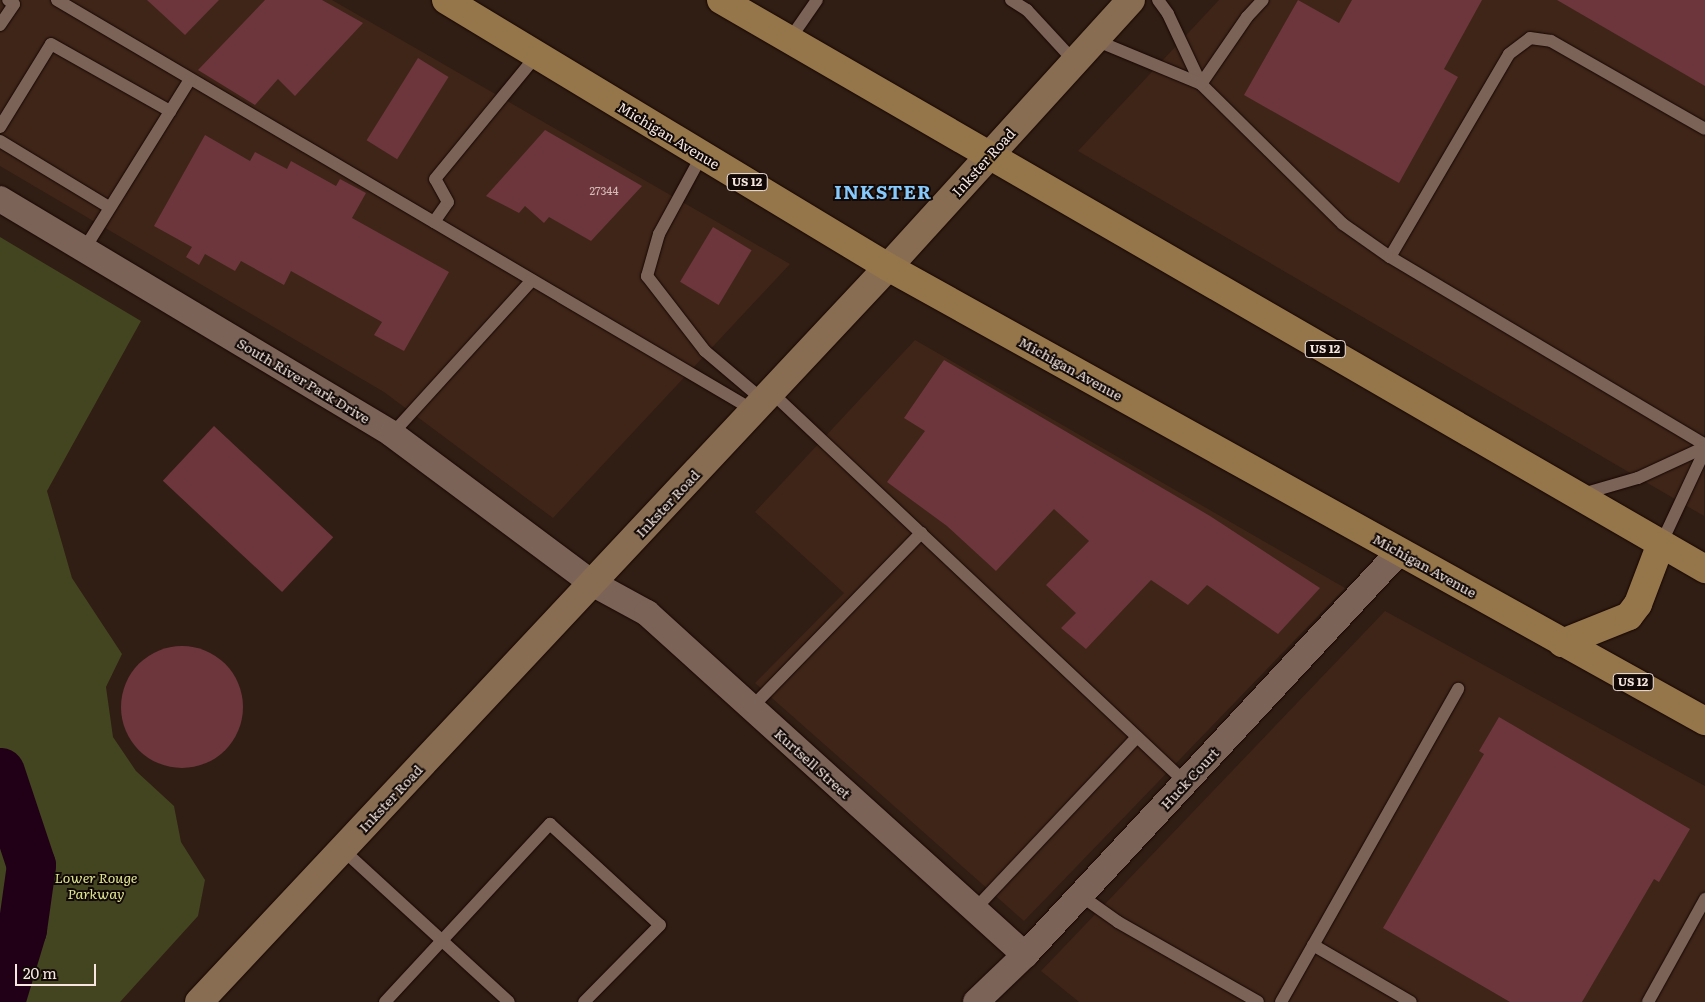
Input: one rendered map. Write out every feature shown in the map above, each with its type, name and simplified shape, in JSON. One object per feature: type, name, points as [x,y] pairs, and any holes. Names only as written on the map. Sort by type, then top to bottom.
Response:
[{"type":"main road","name":"Michigan Avenue","points":[[446,0],[888,266],[1705,721]]},
{"type":"main road","name":"Inkster Road","points":[[199,1002],[763,401],[1131,0]]},
{"type":"main road","name":"US 12","points":[[725,1],[1577,495],[1660,546],[1705,569]]},
{"type":"main road","points":[[1562,643],[1629,616],[1638,604],[1660,546]]},
{"type":"street","name":"South River Park Drive","points":[[0,199],[392,434],[592,584]]},
{"type":"street","name":"Huck Court","points":[[976,1002],[1025,955],[1400,552]]},
{"type":"street","name":"Kurtsell Street","points":[[592,584],[647,613],[1025,955]]},
{"type":"lane","points":[[0,25],[14,4],[8,0]]},
{"type":"lane","points":[[57,0],[532,280],[763,401]]},
{"type":"lane","points":[[790,39],[817,0]]},
{"type":"lane","points":[[1011,0],[1027,10],[1075,62]]},
{"type":"lane","points":[[1158,0],[1168,14],[1201,84],[1343,224],[1390,257],[1705,447]]},
{"type":"lane","points":[[1201,84],[1247,17],[1263,0]]},
{"type":"lane","points":[[1390,257],[1509,54],[1530,38],[1551,41],[1705,129]]},
{"type":"lane","points":[[1095,40],[1201,84]]},
{"type":"lane","points":[[0,126],[51,44],[170,111]]},
{"type":"lane","points":[[434,222],[448,202],[435,179],[537,56]]},
{"type":"lane","points":[[84,248],[190,79]]},
{"type":"lane","points":[[0,141],[109,207]]},
{"type":"lane","points":[[702,155],[659,234],[647,276],[705,351],[921,534],[1185,782]]},
{"type":"lane","points":[[392,434],[532,280]]},
{"type":"lane","points":[[1577,495],[1638,478],[1705,447]]},
{"type":"lane","points":[[1660,546],[1705,447]]},
{"type":"lane","points":[[752,707],[921,534]]},
{"type":"lane","points":[[1281,1002],[1458,689]]},
{"type":"lane","points":[[975,909],[1137,737]]},
{"type":"lane","points":[[385,1002],[550,824],[660,925],[584,1002]]},
{"type":"lane","points":[[342,849],[509,1002]]},
{"type":"lane","points":[[1080,895],[1118,922],[1258,1002]]},
{"type":"lane","points":[[1648,1002],[1705,899]]},
{"type":"lane","points":[[1314,945],[1411,1002]]},
{"type":"shaded area","points":[[0,0],[332,0],[790,264],[553,518],[384,392],[0,166]]},
{"type":"shaded area","points":[[1219,0],[1705,0],[1704,516],[1078,151]]},
{"type":"shaded area","points":[[915,340],[1345,588],[1024,921],[755,683],[844,593],[755,512]]},
{"type":"shaded area","points":[[1385,611],[1705,786],[1705,1002],[1079,1002],[1041,971]]},
{"type":"green space","name":"Lower Rouge Parkway","points":[[0,237],[141,321],[47,491],[72,578],[122,654],[106,687],[113,737],[136,771],[174,806],[181,842],[205,880],[198,916],[120,1002],[0,1002]]},
{"type":"building","points":[[147,0],[219,0],[185,35]]},
{"type":"building","points":[[265,0],[322,0],[363,23],[295,96],[278,79],[255,105],[198,70]]},
{"type":"building","points":[[1298,0],[1339,23],[1352,0],[1482,0],[1444,69],[1458,77],[1399,183],[1244,95]]},
{"type":"building","points":[[1557,0],[1705,0],[1705,86]]},
{"type":"building","points":[[418,58],[449,77],[397,159],[367,140]]},
{"type":"building","points":[[545,130],[642,186],[591,241],[549,217],[544,223],[525,206],[519,213],[486,196]]},
{"type":"building","points":[[205,135],[250,161],[255,152],[287,169],[291,161],[336,186],[340,179],[366,193],[352,218],[449,272],[404,351],[374,335],[382,322],[291,271],[284,285],[241,261],[235,271],[205,254],[199,265],[186,257],[192,247],[154,226]]},
{"type":"building","points":[[713,227],[752,250],[719,305],[680,282]]},
{"type":"building","points":[[944,360],[1210,516],[1320,588],[1278,634],[1207,585],[1188,605],[1151,580],[1086,649],[1061,628],[1076,613],[1046,585],[1089,541],[1054,509],[996,571],[947,526],[887,482],[925,431],[904,418]]},
{"type":"building","points":[[214,426],[333,537],[282,592],[163,481]]},
{"type":"building","points":[[182,646],[194,647],[205,651],[216,656],[225,664],[233,673],[238,684],[242,695],[242,719],[238,730],[233,741],[225,750],[216,758],[205,763],[194,767],[182,768],[170,767],[159,763],[148,758],[139,750],[131,741],[126,730],[122,719],[121,707],[122,695],[126,684],[131,673],[139,664],[148,656],[159,651],[170,647]]},
{"type":"building","points":[[1499,717],[1690,829],[1659,882],[1654,879],[1582,1002],[1510,1002],[1383,928],[1484,754],[1479,751]]},
{"type":"waterway","points":[[0,772],[31,865],[22,929],[0,1002]]},
{"type":"district","name":"INKSTER","points":[[883,192]]}]
